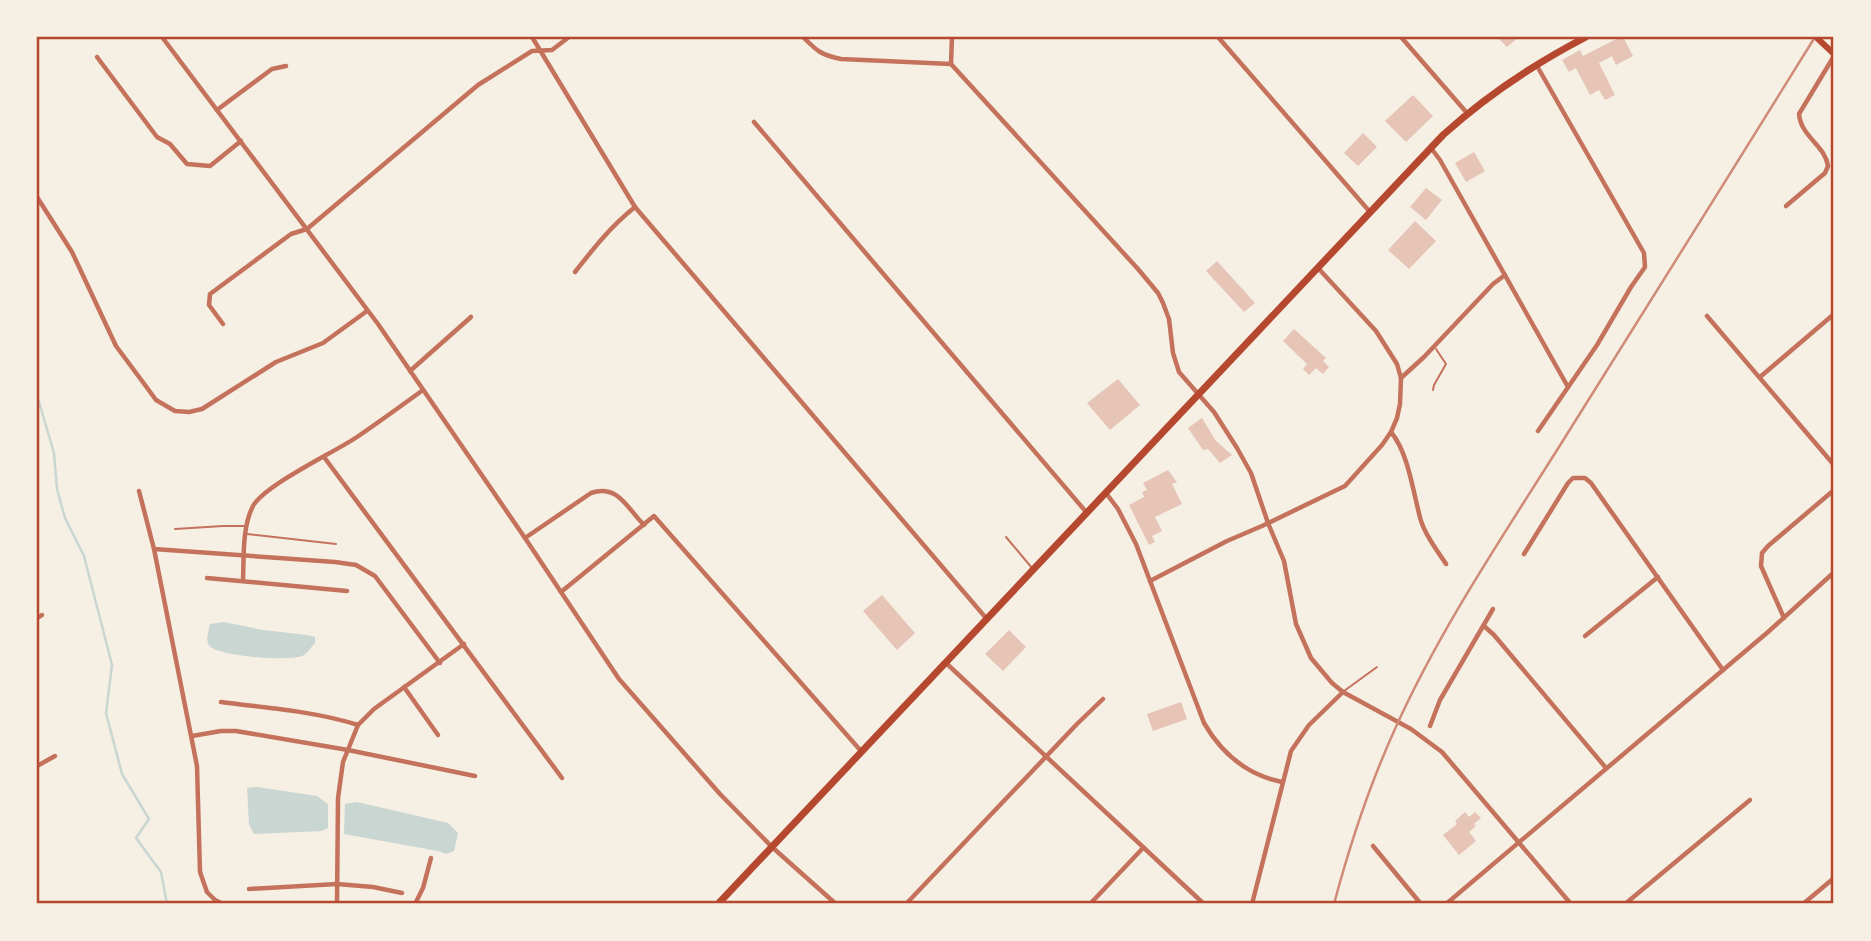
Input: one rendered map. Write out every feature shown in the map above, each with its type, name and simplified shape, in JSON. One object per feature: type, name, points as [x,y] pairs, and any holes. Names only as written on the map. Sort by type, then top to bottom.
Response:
[{"type":"main road","points":[[718,904],[1431,148],[1489,96],[1585,37]]},
{"type":"main road","points":[[1816,37],[1834,55]]},
{"type":"street","points":[[162,37],[410,371],[619,679],[720,794],[772,847],[836,904]]},
{"type":"street","points":[[532,37],[635,207],[987,619]]},
{"type":"street","points":[[223,324],[209,305],[210,294],[291,234],[307,229],[466,94],[532,51],[552,50],[569,37]]},
{"type":"street","points":[[803,37],[824,56],[951,64]]},
{"type":"street","points":[[952,37],[951,64],[1158,293],[1169,319],[1176,365],[1185,381],[1214,412],[1251,473],[1284,561],[1296,624],[1306,649],[1343,692],[1420,734],[1448,757],[1571,904]]},
{"type":"street","points":[[1218,37],[1370,212]]},
{"type":"street","points":[[1401,37],[1467,113]]},
{"type":"street","points":[[1786,206],[1825,173],[1828,166],[1824,154],[1802,128],[1799,114],[1834,55]]},
{"type":"street","points":[[97,57],[157,136],[170,144],[187,164],[210,166],[241,141]]},
{"type":"street","points":[[217,110],[272,69],[286,66]]},
{"type":"street","points":[[1537,66],[1646,259],[1645,267],[1597,345],[1538,431]]},
{"type":"street","points":[[754,122],[1087,513]]},
{"type":"street","points":[[1431,148],[1568,387]]},
{"type":"street","points":[[37,197],[72,252],[116,346],[156,400],[175,411],[202,410],[276,362],[323,343],[367,311]]},
{"type":"street","points":[[575,272],[621,218],[635,207]]},
{"type":"street","points":[[1150,581],[1227,541],[1345,486],[1391,432],[1397,418],[1401,378],[1394,357],[1382,339],[1318,268]]},
{"type":"street","points":[[1401,378],[1505,275]]},
{"type":"street","points":[[1760,377],[1834,314]]},
{"type":"street","points":[[1707,316],[1834,465]]},
{"type":"street","points":[[410,371],[471,317]]},
{"type":"street","points":[[243,580],[247,526],[252,509],[262,496],[356,438],[423,390]]},
{"type":"street","points":[[1391,432],[1401,447],[1427,536],[1446,564]]},
{"type":"street","points":[[324,457],[562,778]]},
{"type":"street","points":[[1524,554],[1568,483],[1573,478],[1585,478],[1723,670]]},
{"type":"street","points":[[525,538],[591,493],[604,490],[617,495],[644,525]]},
{"type":"street","points":[[1784,618],[1761,566],[1762,553],[1834,490]]},
{"type":"street","points":[[139,491],[154,549],[192,736],[199,781],[200,873],[207,892],[223,904]]},
{"type":"street","points":[[1105,493],[1118,509],[1136,544],[1211,736],[1225,753],[1241,766],[1258,775],[1282,782]]},
{"type":"street","points":[[561,592],[654,516],[862,752]]},
{"type":"street","points":[[154,549],[347,564],[365,569],[374,576],[440,663]]},
{"type":"street","points":[[1446,904],[1784,618],[1831,575]]},
{"type":"street","points":[[1586,636],[1658,577]]},
{"type":"street","points":[[207,578],[346,590]]},
{"type":"street","points":[[1430,726],[1440,700],[1493,608]]},
{"type":"street","points":[[1484,626],[1606,768]]},
{"type":"street","points":[[337,904],[338,798],[343,762],[358,725],[374,709],[464,644]]},
{"type":"street","points":[[946,663],[1204,904]]},
{"type":"street","points":[[404,687],[438,735]]},
{"type":"street","points":[[1252,904],[1291,751],[1301,735],[1343,692]]},
{"type":"street","points":[[906,904],[1103,699]]},
{"type":"street","points":[[221,702],[341,719],[358,725]]},
{"type":"street","points":[[192,736],[236,731],[475,776]]},
{"type":"street","points":[[37,766],[55,756]]},
{"type":"street","points":[[1625,904],[1750,800]]},
{"type":"street","points":[[1373,846],[1421,904]]},
{"type":"street","points":[[1090,904],[1143,848]]},
{"type":"street","points":[[415,904],[423,888],[431,858]]},
{"type":"street","points":[[1803,904],[1834,878]]},
{"type":"street","points":[[249,889],[337,884],[402,893]]},
{"type":"lane","points":[[1433,390],[1446,364],[1434,346]]},
{"type":"lane","points":[[175,529],[247,526]]},
{"type":"lane","points":[[246,534],[336,544]]},
{"type":"lane","points":[[1006,537],[1032,569]]},
{"type":"lane","points":[[1343,692],[1377,667]]},
{"type":"shaded area","points":[[224,622],[307,635],[315,637],[315,643],[304,655],[298,657],[256,657],[226,653],[209,645],[207,640],[210,624]]},
{"type":"shaded area","points":[[257,787],[317,796],[328,804],[328,828],[322,831],[254,834],[249,824],[247,788]]},
{"type":"shaded area","points":[[357,802],[448,823],[458,833],[454,851],[446,854],[344,834],[345,804]]},
{"type":"building","points":[[1497,37],[1519,37],[1507,47]]},
{"type":"building","points":[[1623,37],[1633,56],[1616,65],[1612,56],[1599,63],[1615,95],[1605,100],[1599,90],[1590,95],[1576,68],[1569,72],[1562,60],[1580,50],[1583,56]]},
{"type":"building","points":[[1413,95],[1433,116],[1406,142],[1385,121]]},
{"type":"building","points":[[1363,133],[1377,147],[1358,166],[1344,153]]},
{"type":"building","points":[[1474,152],[1485,171],[1466,182],[1455,163]]},
{"type":"building","points":[[1426,188],[1442,200],[1426,220],[1410,207]]},
{"type":"building","points":[[1415,221],[1436,241],[1409,269],[1388,250]]},
{"type":"building","points":[[1217,261],[1255,303],[1244,312],[1206,271]]},
{"type":"building","points":[[1294,329],[1326,358],[1323,361],[1329,367],[1323,374],[1316,368],[1309,375],[1303,369],[1307,364],[1283,341]]},
{"type":"building","points":[[1118,379],[1140,405],[1110,430],[1087,403]]},
{"type":"building","points":[[1202,418],[1216,441],[1232,455],[1220,463],[1208,449],[1203,450],[1188,428]]},
{"type":"building","points":[[1168,470],[1177,482],[1172,484],[1182,504],[1155,517],[1162,531],[1152,536],[1155,542],[1149,545],[1129,505],[1144,497],[1142,492],[1147,490],[1143,483]]},
{"type":"building","points":[[882,595],[915,633],[897,650],[863,611]]},
{"type":"building","points":[[1009,630],[1026,647],[1003,671],[985,654]]},
{"type":"building","points":[[1181,702],[1187,719],[1153,731],[1147,714]]},
{"type":"building","points":[[1465,812],[1469,817],[1475,812],[1481,818],[1469,832],[1476,841],[1459,855],[1443,835],[1457,824],[1455,821]]},
{"type":"waterway","points":[[37,395],[54,453],[57,489],[65,518],[84,556],[112,665],[106,713],[122,774],[149,819],[136,838],[161,872],[167,904]]},
{"type":"railway","points":[[1334,904],[1353,837],[1377,772],[1434,650],[1479,573],[1815,37]]}]
